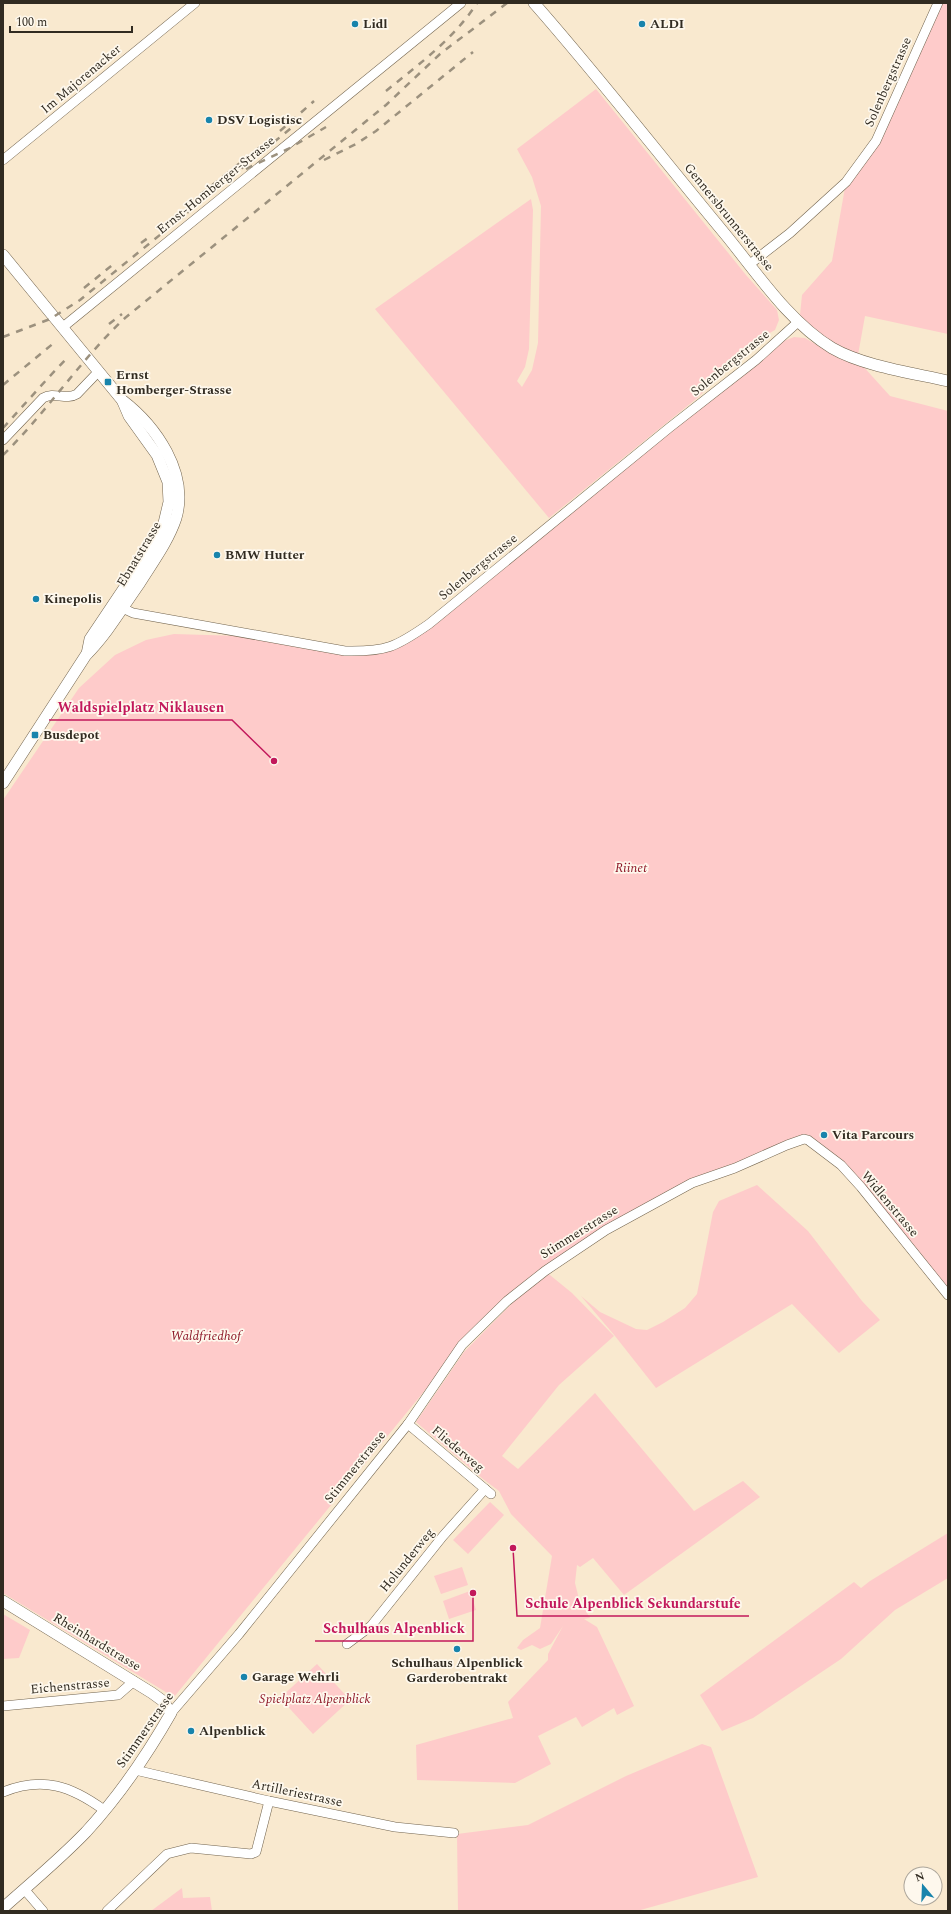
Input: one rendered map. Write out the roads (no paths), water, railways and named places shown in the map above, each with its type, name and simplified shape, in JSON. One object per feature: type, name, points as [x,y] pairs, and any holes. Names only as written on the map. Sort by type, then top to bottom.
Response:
[{"type":"street","name":"Im Majorenacker","points":[[3,160],[195,3]]},
{"type":"street","name":"Ernst-Homberger-Strasse","points":[[63,327],[461,3]]},
{"type":"street","name":"Gennersbrunnerstrasse","points":[[534,3],[574,49],[798,322],[833,348],[858,360],[948,381]]},
{"type":"street","name":"Solenbergstrasse","points":[[750,264],[790,233],[846,182],[876,141],[938,3]]},
{"type":"street","name":"Ebnatstrasse","points":[[3,255],[122,400],[137,411],[161,442],[174,468],[179,503],[170,532],[163,547],[118,606],[98,643],[86,655],[3,783]]},
{"type":"street","name":"Solenbergstrasse","points":[[118,606],[133,613],[345,651],[367,651],[400,644],[429,624],[663,433],[756,360],[798,322]]},
{"type":"street","points":[[3,440],[43,398],[50,395],[73,397],[99,371]]},
{"type":"street","name":"Widlenstrasse","points":[[804,1139],[840,1165],[861,1187],[948,1295]]},
{"type":"street","name":"Stimmerstrasse","points":[[3,1908],[67,1850],[104,1810],[135,1770],[171,1713],[239,1634],[408,1424],[462,1345],[507,1300],[545,1271],[606,1230],[692,1184],[735,1168],[787,1144],[804,1139]]},
{"type":"street","name":"Fliederweg","points":[[408,1424],[488,1492]]},
{"type":"street","name":"Holunderweg","points":[[347,1644],[370,1626],[443,1536],[488,1492]]},
{"type":"street","name":"Rheinhardstrasse","points":[[3,1601],[134,1681],[163,1701],[171,1713]]},
{"type":"street","name":"Eichenstrasse","points":[[3,1706],[118,1695],[134,1681]]},
{"type":"street","name":"Artilleriestrasse","points":[[135,1770],[269,1801],[395,1827],[454,1833]]},
{"type":"street","points":[[3,1792],[32,1784],[50,1784],[67,1788],[90,1800],[104,1810]]},
{"type":"street","points":[[107,1911],[167,1854],[190,1848],[251,1854],[256,1852],[269,1801]]},
{"type":"street","points":[[24,1889],[44,1911]]},
{"type":"railway","points":[[386,91],[447,40],[477,3]]},
{"type":"railway","points":[[3,455],[93,351],[125,318],[386,105],[440,54],[507,3]]},
{"type":"railway","points":[[324,160],[356,144],[376,131],[473,52]]},
{"type":"railway","points":[[280,131],[314,101]]},
{"type":"railway","points":[[3,337],[50,319],[80,300],[301,120]]},
{"type":"railway","points":[[246,169],[288,149],[326,127]]},
{"type":"railway","points":[[201,194],[260,147]]},
{"type":"railway","points":[[141,243],[152,235]]},
{"type":"railway","points":[[84,288],[116,262]]},
{"type":"railway","points":[[109,324],[122,314]]},
{"type":"railway","points":[[3,385],[55,342]]},
{"type":"railway","points":[[3,428],[67,358]]},
{"type":"place","name":"Lidl","points":[[355,24]]},
{"type":"place","name":"ALDI","points":[[642,24]]},
{"type":"place","name":"DSV Logistisc","points":[[209,120]]},
{"type":"place","name":"Ernst Homberger-Strasse","points":[[108,382]]},
{"type":"place","name":"BMW Hutter","points":[[217,555]]},
{"type":"place","name":"Kinepolis","points":[[36,599]]},
{"type":"place","name":"Busdepot","points":[[35,735]]},
{"type":"place","name":"Waldspielplatz Niklausen","points":[[274,761]]},
{"type":"place","name":"Vita Parcours","points":[[824,1135]]},
{"type":"place","name":"Schule Alpenblick Sekundarstufe","points":[[513,1548]]},
{"type":"place","name":"Schulhaus Alpenblick","points":[[473,1593]]},
{"type":"place","name":"Schulhaus Alpenblick Garderobentrakt","points":[[457,1649]]},
{"type":"place","name":"Garage Wehrli","points":[[244,1677]]},
{"type":"place","name":"Alpenblick","points":[[191,1731]]},
{"type":"park label","name":"Riinet","points":[[631,868]]},
{"type":"park label","name":"Waldfriedhof","points":[[206,1336]]},
{"type":"park label","name":"Spielplatz Alpenblick","points":[[315,1699]]}]
